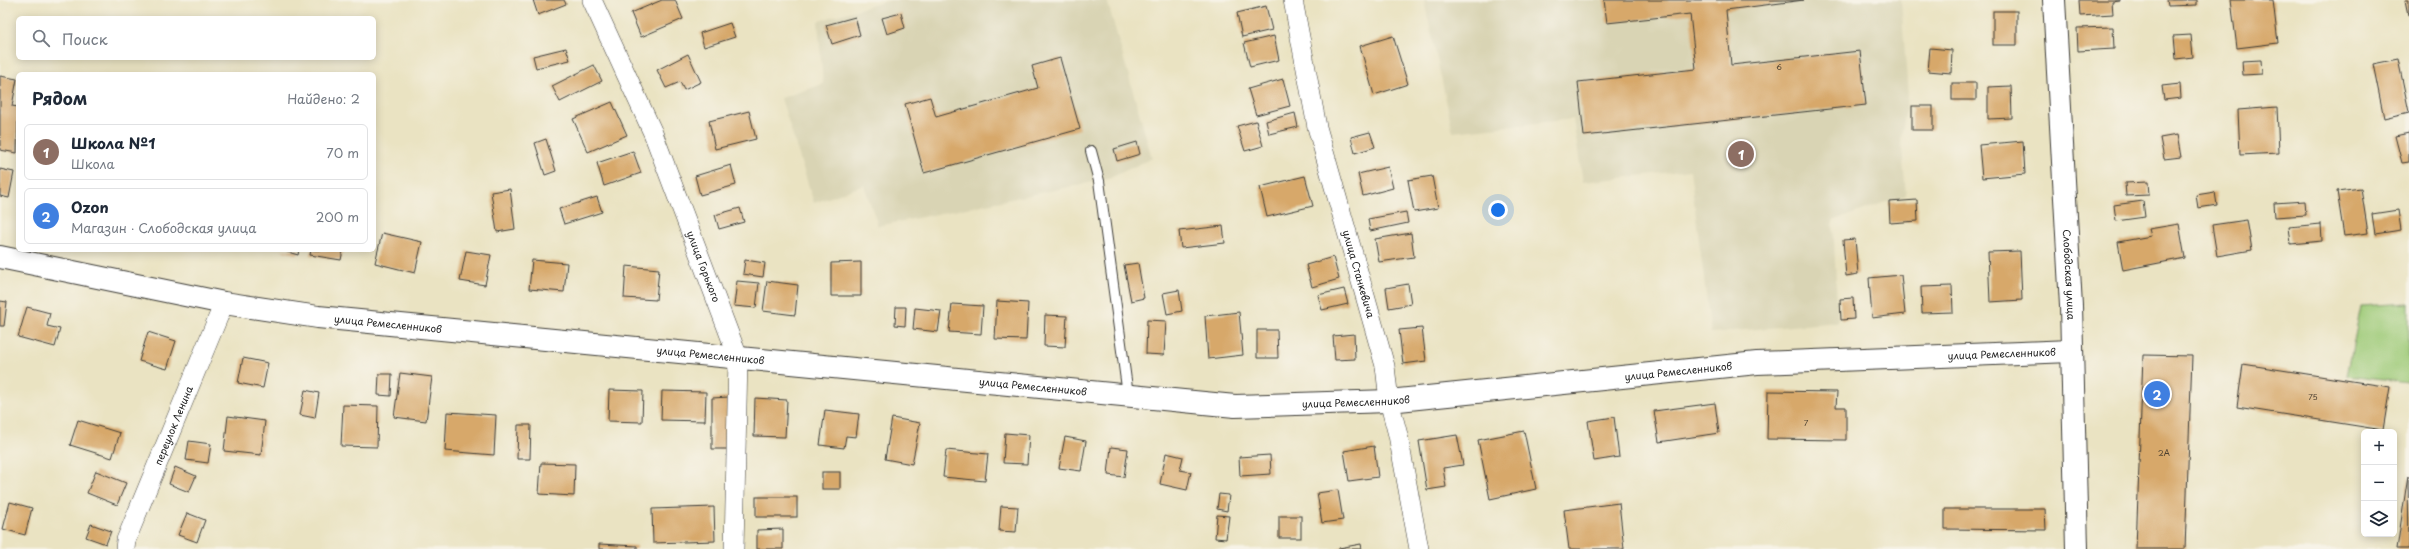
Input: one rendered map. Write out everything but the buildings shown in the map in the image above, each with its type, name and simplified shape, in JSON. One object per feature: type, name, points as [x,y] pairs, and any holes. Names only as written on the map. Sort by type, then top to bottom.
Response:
[{"type":"street","name":"улица Горького","points":[[592,0],[653,133],[738,357],[734,549]]},
{"type":"street","name":"улица Станкевича","points":[[1293,0],[1317,127],[1384,366],[1388,401],[1398,435],[1419,549]]},
{"type":"street","name":"Слободская улица","points":[[2054,0],[2071,306],[2077,549]]},
{"type":"street","name":"улица Ремесленников","points":[[0,257],[224,303],[318,317],[1235,406],[1388,401],[1757,363],[2071,351]]},
{"type":"street","name":"переулок Ленина","points":[[125,549],[138,511],[224,303]]},
{"type":"lane","points":[[1091,151],[1099,181],[1128,395]]},
{"type":"shaded area","points":[[891,0],[1107,0],[1152,158],[1108,179],[878,226],[864,185],[814,203],[781,98],[823,84],[818,21]]},
{"type":"shaded area","points":[[1424,0],[1901,0],[1908,96],[1901,138],[1906,195],[1833,221],[1838,322],[1711,333],[1690,170],[1583,182],[1573,119],[1453,132]]},
{"type":"green space","points":[[2409,303],[2409,383],[2347,376],[2361,306]]},
{"type":"place","name":"Школа №1","points":[[1741,154]]},
{"type":"place","name":"Ozon","points":[[2157,394]]}]
